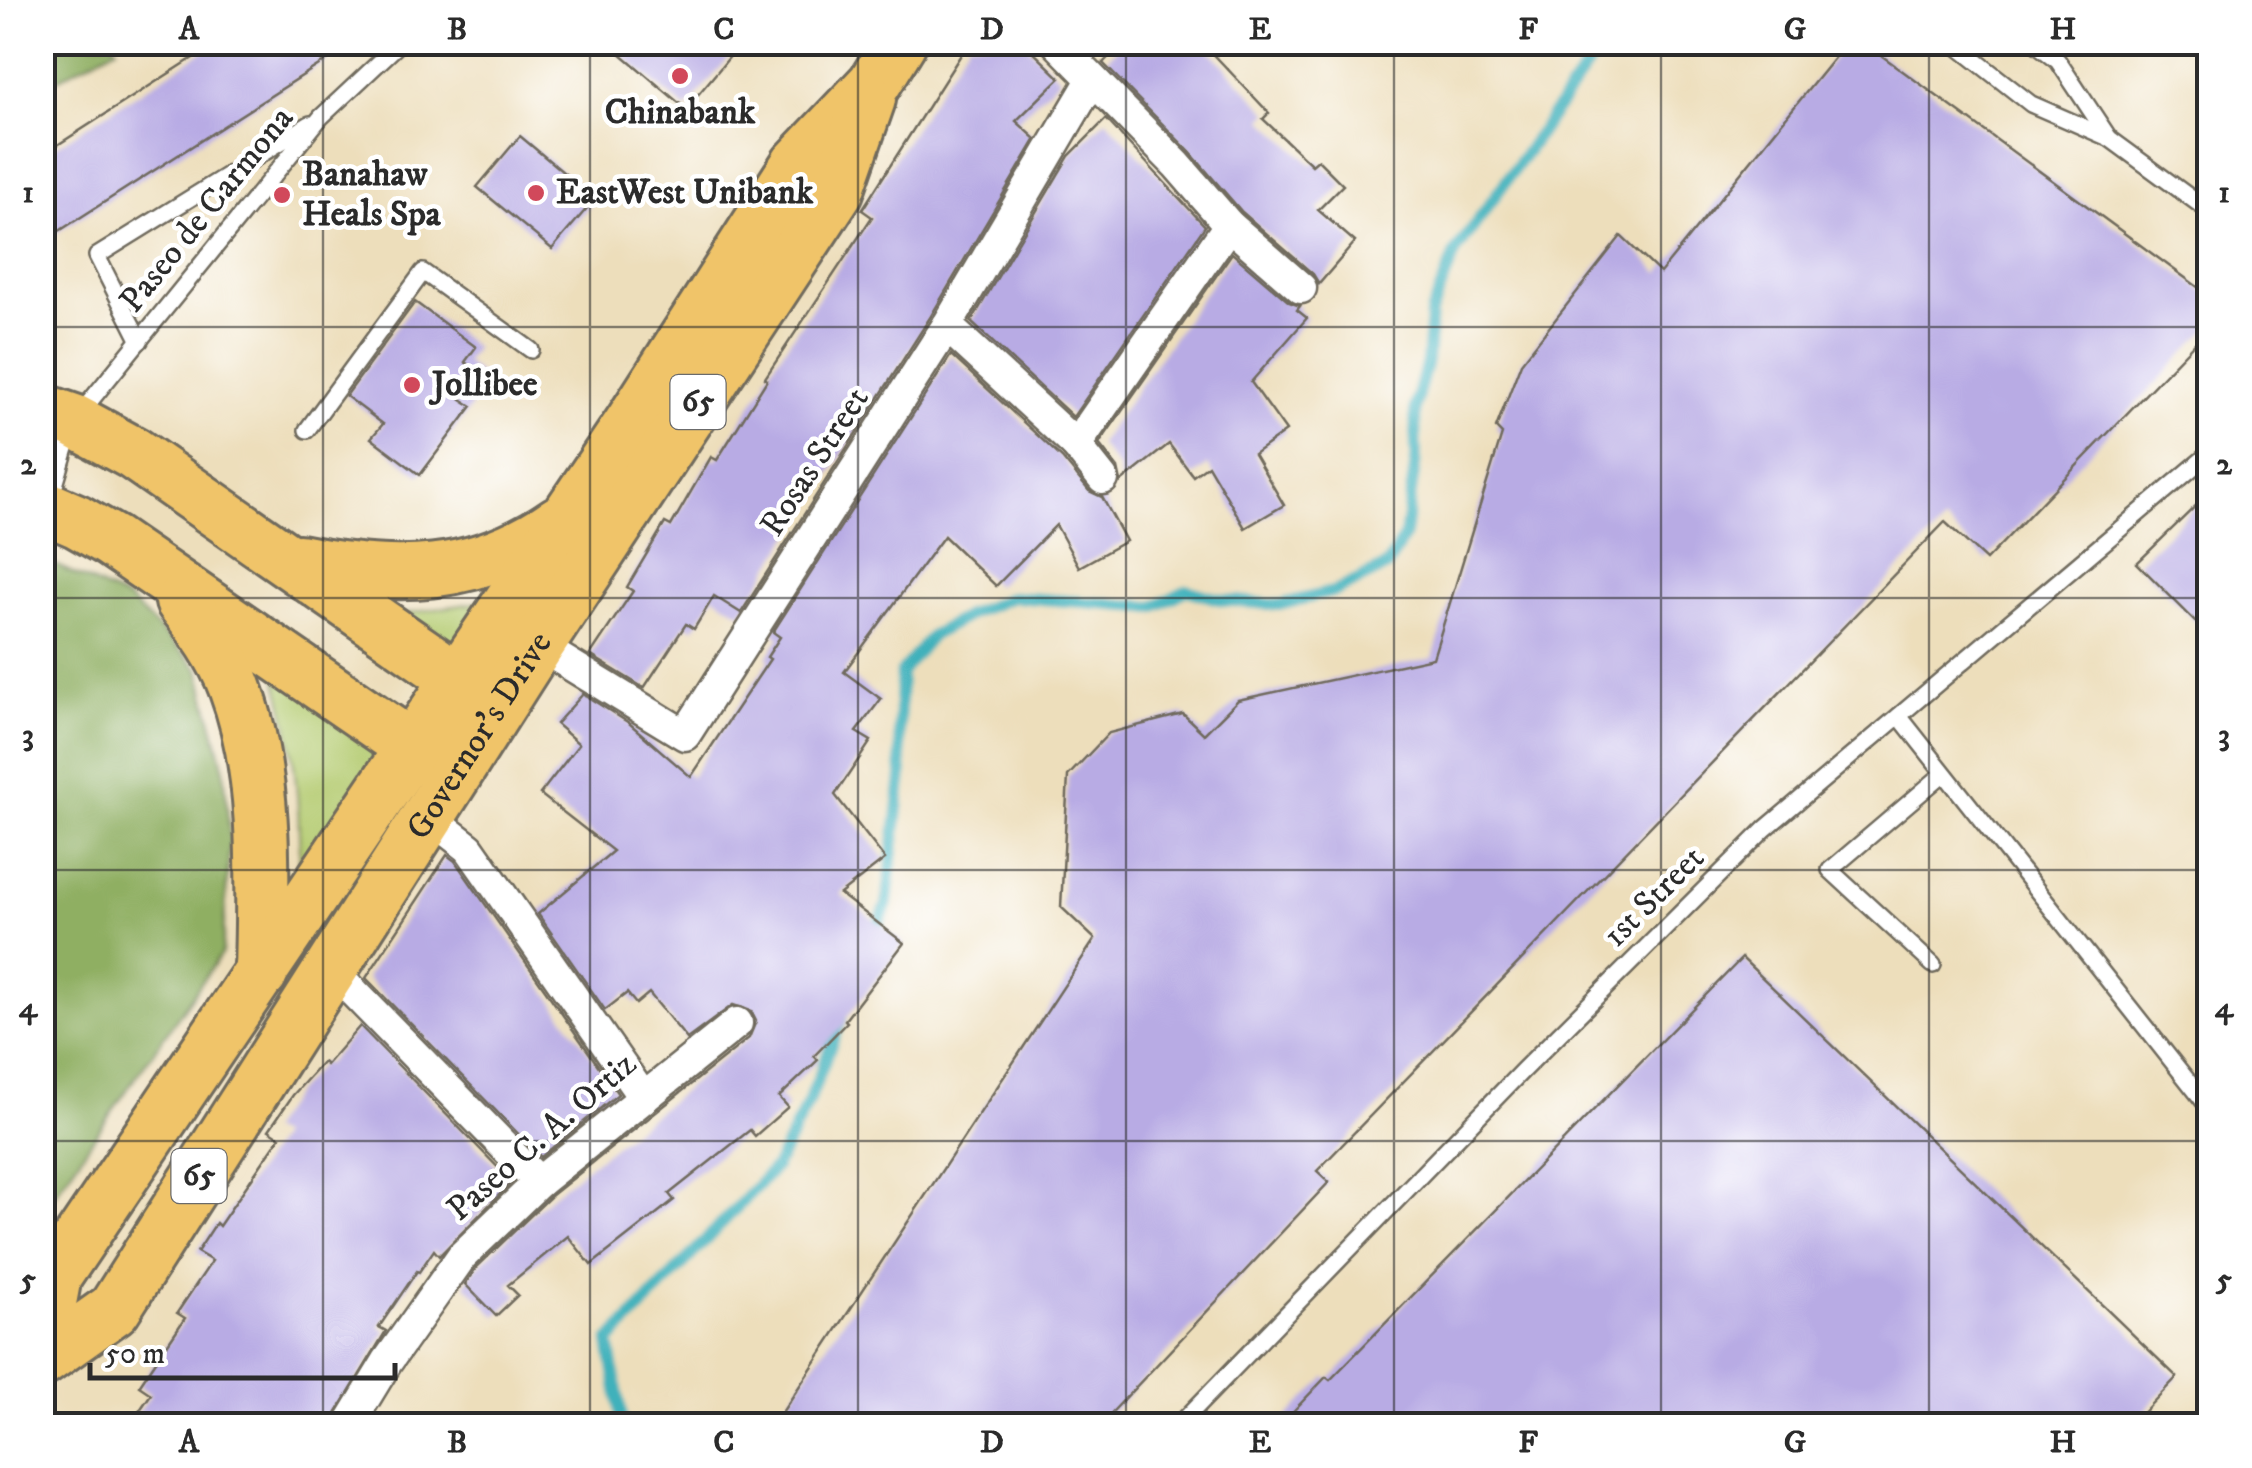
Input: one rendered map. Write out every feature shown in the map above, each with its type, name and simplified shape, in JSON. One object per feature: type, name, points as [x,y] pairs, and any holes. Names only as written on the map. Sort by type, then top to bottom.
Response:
[{"type":"highway","name":"Governor's Drive","points":[[42,1360],[114,1309],[332,969],[568,516],[797,165],[887,63]]},
{"type":"highway","name":"Governor's Drive","points":[[478,693],[538,645],[837,191],[887,63]]},
{"type":"highway","points":[[72,406],[133,453],[478,693]]},
{"type":"highway","points":[[45,507],[78,520],[160,572],[432,780]]},
{"type":"highway","points":[[283,558],[384,574],[454,569],[512,551],[568,516]]},
{"type":"highway","points":[[160,572],[206,631],[243,712],[259,830],[260,973]]},
{"type":"highway","name":"Governor's Drive","points":[[42,1346],[55,1276],[260,973],[432,780]]},
{"type":"street","points":[[1056,42],[1177,165],[1228,225],[1301,288]]},
{"type":"street","name":"Rosas Street","points":[[538,645],[684,734],[947,326],[1092,80]]},
{"type":"street","points":[[1076,445],[1228,225]]},
{"type":"street","points":[[947,326],[1076,445],[1103,479]]},
{"type":"street","points":[[432,780],[468,848],[642,1097]]},
{"type":"street","points":[[332,969],[539,1182]]},
{"type":"street","name":"Paseo C. A. Ortiz","points":[[348,1426],[386,1362],[462,1256],[539,1182],[737,1023]]},
{"type":"lane","name":"Paseo de Carmona","points":[[72,406],[140,342],[321,117],[401,42]]},
{"type":"lane","points":[[1952,42],[2031,104],[2109,138],[2210,212]]},
{"type":"lane","points":[[2034,42],[2058,62],[2109,138]]},
{"type":"lane","name":"Paseo de Carmona","points":[[140,342],[97,256],[321,117]]},
{"type":"lane","points":[[306,430],[423,272],[531,350]]},
{"type":"lane","points":[[45,507],[72,406]]},
{"type":"lane","name":"1st Street","points":[[1178,1426],[1523,1070],[1766,829],[2210,452]]},
{"type":"lane","points":[[1899,716],[2210,1110]]},
{"type":"lane","points":[[1934,966],[1830,870],[1943,774]]},
{"type":"green space","points":[[43,42],[114,43],[117,47],[43,87]]},
{"type":"green space","points":[[43,559],[129,600],[199,669],[224,770],[230,840],[222,953],[43,1211]]},
{"type":"green space","points":[[493,600],[454,658],[391,616]]},
{"type":"green space","points":[[274,671],[389,755],[299,886],[296,777]]},
{"type":"building","points":[[218,42],[355,42],[42,242],[42,155]]},
{"type":"building","name":"Chinabank","points":[[607,42],[742,42],[686,109]]},
{"type":"building","points":[[969,42],[1023,42],[1060,78],[1016,121],[1036,139],[931,316],[741,613],[714,596],[694,629],[686,624],[644,688],[590,655],[633,591],[627,587],[665,523],[671,526],[711,457],[717,460],[765,378],[872,217],[862,210]]},
{"type":"building","points":[[1123,42],[1202,42],[1269,113],[1263,119],[1312,165],[1318,160],[1343,185],[1318,210],[1355,242],[1319,284],[1313,274],[1242,212],[1103,63]]},
{"type":"building","points":[[1847,42],[1863,42],[2210,296],[2210,327],[1986,560],[1945,522],[1317,1171],[1329,1182],[1099,1426],[773,1426],[1095,939],[1061,907],[1068,776],[1109,733],[1183,714],[1204,734],[1238,700],[1433,658],[1502,434],[1496,428],[1521,363],[1621,236],[1660,273]]},
{"type":"building","points":[[1106,119],[1205,226],[1073,417],[971,322],[1069,156]]},
{"type":"building","name":"EastWest Unibank","points":[[520,136],[595,199],[552,249],[477,187]]},
{"type":"building","points":[[1232,253],[1289,302],[1300,306],[1297,310],[1307,318],[1251,382],[1286,431],[1254,454],[1284,505],[1245,528],[1208,465],[1193,476],[1169,444],[1121,482],[1118,468],[1099,444]]},
{"type":"building","name":"Jollibee","points":[[415,302],[476,347],[465,362],[480,374],[461,399],[472,406],[420,475],[371,438],[383,424],[346,396]]},
{"type":"building","points":[[951,355],[1062,458],[1089,491],[1102,497],[1126,541],[1079,567],[1056,525],[996,586],[944,536],[844,672],[881,699],[856,732],[871,741],[835,795],[885,859],[840,894],[904,943],[847,1022],[814,1056],[818,1060],[779,1097],[788,1107],[755,1136],[750,1130],[669,1194],[674,1200],[591,1265],[568,1236],[508,1285],[518,1295],[496,1316],[465,1284],[476,1268],[551,1196],[749,1038],[756,1021],[751,1011],[733,1005],[687,1039],[649,993],[636,1004],[627,993],[605,1010],[538,914],[613,851],[540,794],[579,744],[556,724],[583,694],[629,723],[691,777],[770,659],[767,657],[780,637],[773,632]]},
{"type":"building","points":[[2210,492],[2210,636],[2137,563]]},
{"type":"building","points":[[447,855],[455,861],[618,1094],[541,1157],[366,978]]},
{"type":"building","points":[[1742,958],[2177,1377],[2130,1426],[1279,1426],[1326,1377],[1330,1380]]},
{"type":"building","points":[[360,1026],[512,1182],[439,1256],[434,1250],[417,1271],[379,1327],[386,1331],[329,1426],[129,1426],[151,1394],[139,1386],[185,1318],[177,1313],[212,1261],[197,1252],[280,1137],[269,1130],[293,1095]]},
{"type":"waterway","points":[[874,936],[887,904],[902,775],[901,673],[931,636],[1012,597],[1154,607],[1187,590],[1222,600],[1279,605],[1336,591],[1387,566],[1405,535],[1416,459],[1415,407],[1427,361],[1431,313],[1455,253],[1604,42]]},
{"type":"waterway","points":[[623,1426],[609,1342],[776,1166],[809,1101],[841,1020]]},
{"type":"place","name":"Chinabank","points":[[680,76]]},
{"type":"place","name":"EastWest Unibank","points":[[536,193]]},
{"type":"place","name":"Banahaw Heals Spa","points":[[282,195]]},
{"type":"place","name":"Jollibee","points":[[412,385]]}]
